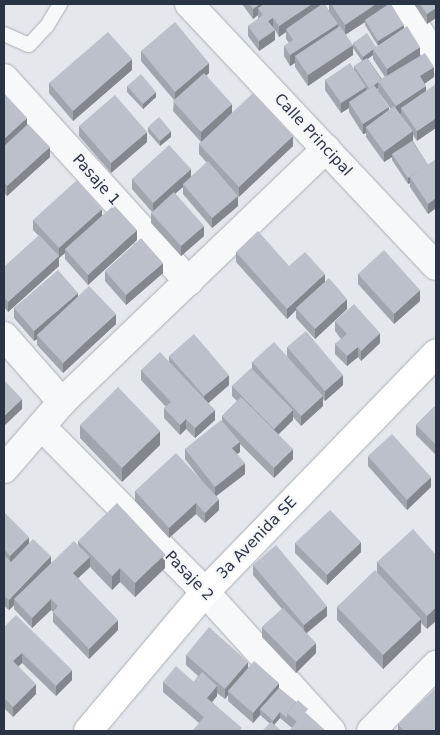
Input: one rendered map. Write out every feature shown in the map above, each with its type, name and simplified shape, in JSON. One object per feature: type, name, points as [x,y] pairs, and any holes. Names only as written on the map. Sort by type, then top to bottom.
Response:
[{"type":"street","name":"Calle Principal","points":[[189,4],[436,266]]},
{"type":"street","points":[[402,4],[436,59]]},
{"type":"street","name":"Pasaje 1","points":[[4,78],[189,282]]},
{"type":"street","points":[[4,470],[62,402],[326,149]]},
{"type":"street","points":[[4,336],[62,402]]},
{"type":"street","name":"3a Avenida SE","points":[[88,731],[205,592],[436,354]]},
{"type":"street","name":"Pasaje 2","points":[[41,426],[205,592],[331,731]]},
{"type":"street","points":[[371,731],[436,665]]},
{"type":"lane","points":[[4,34],[28,45],[47,26],[60,4]]},
{"type":"building","points":[[249,4],[260,4],[253,9]]},
{"type":"building","points":[[264,4],[312,4],[279,26],[273,18],[268,21],[275,30],[259,41],[248,26],[263,15],[258,8]]},
{"type":"building","points":[[324,4],[338,24],[290,55],[284,46],[293,40],[286,29]]},
{"type":"building","points":[[331,4],[376,4],[345,25]]},
{"type":"building","points":[[391,4],[404,25],[378,41],[365,20]]},
{"type":"building","points":[[420,4],[436,4],[436,8],[427,14]]},
{"type":"building","points":[[175,22],[209,63],[175,92],[141,51]]},
{"type":"building","points":[[340,26],[353,45],[308,75],[295,56]]},
{"type":"building","points":[[407,26],[420,47],[387,69],[373,49]]},
{"type":"building","points":[[108,32],[132,59],[73,111],[49,83]]},
{"type":"building","points":[[367,33],[376,47],[363,57],[353,43]]},
{"type":"building","points":[[425,53],[434,67],[420,76],[426,86],[396,106],[378,81]]},
{"type":"building","points":[[367,58],[381,79],[369,88],[354,66]]},
{"type":"building","points":[[350,63],[366,87],[341,103],[325,80]]},
{"type":"building","points":[[204,73],[232,104],[201,132],[173,101]]},
{"type":"building","points":[[141,74],[156,92],[143,104],[127,86]]},
{"type":"building","points":[[436,84],[436,118],[417,131],[401,108]]},
{"type":"building","points":[[374,85],[389,107],[363,124],[349,102]]},
{"type":"building","points":[[4,93],[27,118],[4,139]]},
{"type":"building","points":[[253,93],[293,136],[239,187],[199,144]]},
{"type":"building","points":[[115,95],[147,132],[111,163],[79,126]]},
{"type":"building","points":[[394,106],[413,131],[384,152],[366,127]]},
{"type":"building","points":[[159,117],[171,131],[160,141],[148,127]]},
{"type":"building","points":[[28,124],[50,147],[7,186],[4,182],[4,146]]},
{"type":"building","points":[[412,141],[428,165],[408,178],[392,154]]},
{"type":"building","points":[[169,145],[191,169],[153,203],[132,179]]},
{"type":"building","points":[[436,159],[436,198],[428,204],[410,177]]},
{"type":"building","points":[[208,161],[238,196],[212,218],[183,184]]},
{"type":"building","points":[[77,180],[102,209],[59,248],[33,220]]},
{"type":"building","points":[[174,192],[204,226],[181,246],[151,213]]},
{"type":"building","points":[[114,205],[137,230],[88,275],[65,249]]},
{"type":"building","points":[[258,231],[289,266],[305,252],[325,274],[287,309],[236,252]]},
{"type":"building","points":[[39,235],[59,256],[8,302],[4,297],[4,267]]},
{"type":"building","points":[[141,238],[163,263],[126,295],[105,271]]},
{"type":"building","points":[[384,250],[420,290],[394,314],[358,274]]},
{"type":"building","points":[[58,270],[78,293],[34,331],[14,308]]},
{"type":"building","points":[[329,278],[347,299],[315,329],[296,308]]},
{"type":"building","points":[[89,286],[116,314],[63,363],[37,335]]},
{"type":"building","points":[[354,304],[380,333],[361,351],[358,347],[347,356],[335,344],[347,334],[335,321]]},
{"type":"building","points":[[306,331],[343,375],[325,391],[287,347]]},
{"type":"building","points":[[194,334],[229,375],[204,396],[169,356]]},
{"type":"building","points":[[274,342],[323,396],[301,416],[252,362]]},
{"type":"building","points":[[160,352],[215,410],[195,428],[186,419],[180,425],[164,408],[171,402],[141,370]]},
{"type":"building","points":[[251,368],[293,410],[274,429],[232,386]]},
{"type":"building","points":[[4,380],[22,399],[4,416]]},
{"type":"building","points":[[118,387],[160,431],[122,468],[80,425]]},
{"type":"building","points":[[241,397],[293,449],[274,468],[222,416]]},
{"type":"building","points":[[436,405],[436,445],[416,425]]},
{"type":"building","points":[[221,420],[240,442],[232,448],[245,463],[215,487],[185,449]]},
{"type":"building","points":[[392,434],[431,477],[407,500],[368,456]]},
{"type":"building","points":[[176,453],[219,499],[205,513],[196,503],[169,528],[135,491]]},
{"type":"building","points":[[117,503],[165,554],[135,583],[120,568],[112,576],[78,541]]},
{"type":"building","points":[[330,510],[361,542],[327,575],[295,543]]},
{"type":"building","points":[[4,512],[29,537],[10,556],[4,549]]},
{"type":"building","points":[[413,529],[436,555],[436,607],[427,616],[377,562]]},
{"type":"building","points":[[33,539],[51,556],[9,600],[4,596],[4,555],[11,562]]},
{"type":"building","points":[[74,541],[90,557],[73,573],[118,620],[89,649],[53,612],[58,606],[51,599],[32,618],[14,599]]},
{"type":"building","points":[[276,545],[327,606],[304,625],[253,565]]},
{"type":"building","points":[[375,570],[421,619],[383,655],[337,607]]},
{"type":"building","points":[[283,608],[316,643],[296,662],[262,627]]},
{"type":"building","points":[[16,615],[72,670],[56,686],[22,653],[13,661],[36,684],[13,707],[4,698],[4,627]]},
{"type":"building","points":[[209,627],[248,662],[225,689],[186,655]]},
{"type":"building","points":[[254,661],[279,683],[253,713],[228,691]]},
{"type":"building","points":[[176,666],[194,682],[202,672],[217,686],[207,698],[242,728],[239,731],[192,731],[204,717],[163,682]]},
{"type":"building","points":[[279,688],[296,702],[287,713],[287,718],[280,712],[273,721],[260,709]]},
{"type":"building","points":[[436,688],[436,731],[404,731],[398,724]]},
{"type":"building","points":[[298,700],[308,709],[305,712],[326,731],[289,731],[297,722],[287,713]]},
{"type":"building","points":[[271,722],[282,731],[262,731]]}]
